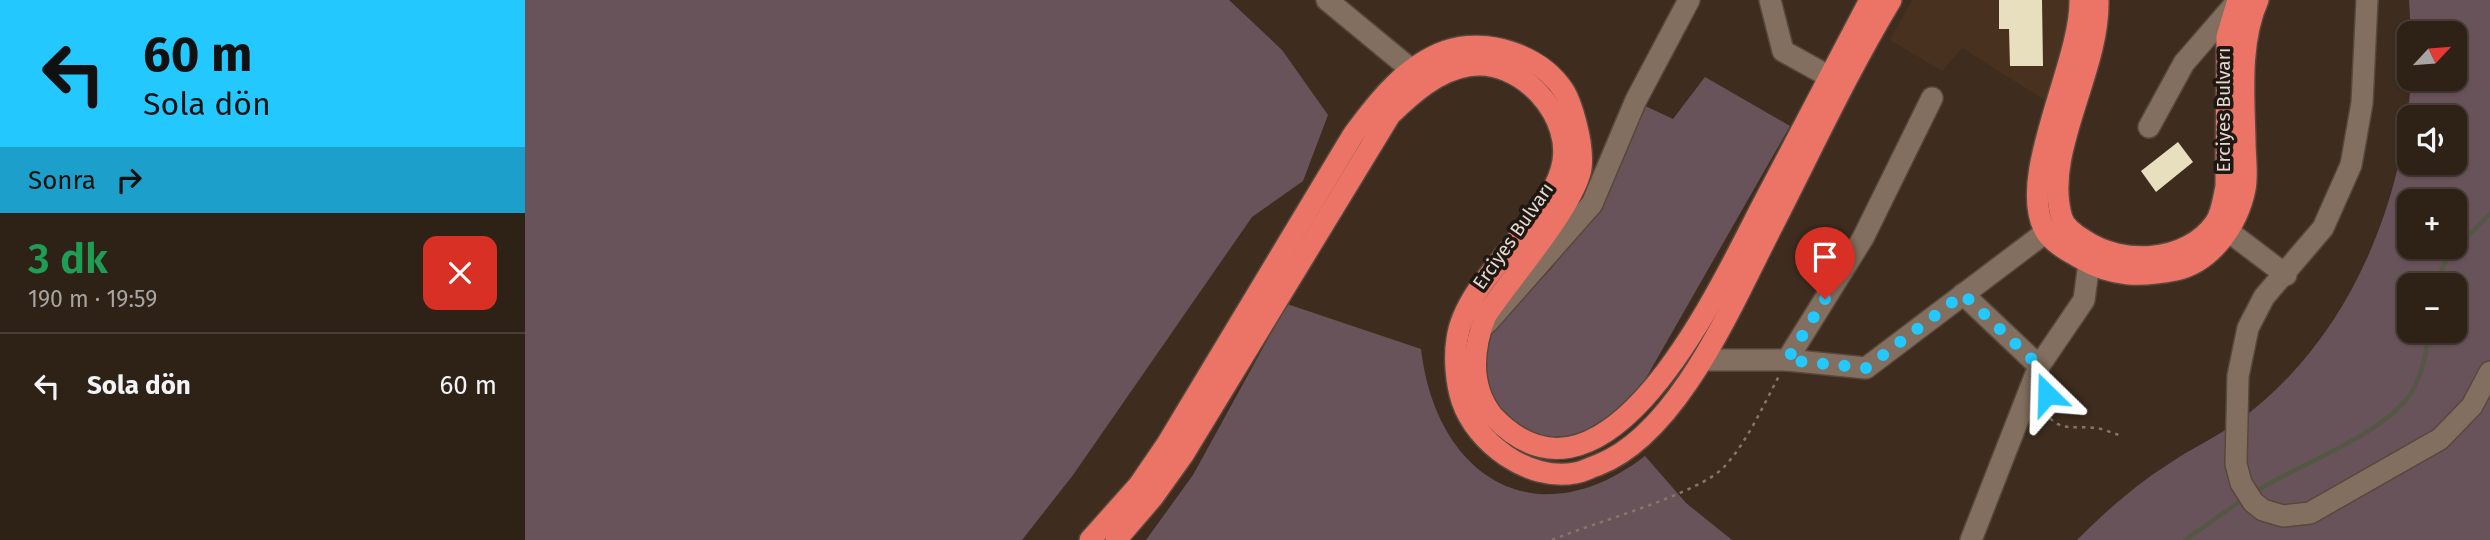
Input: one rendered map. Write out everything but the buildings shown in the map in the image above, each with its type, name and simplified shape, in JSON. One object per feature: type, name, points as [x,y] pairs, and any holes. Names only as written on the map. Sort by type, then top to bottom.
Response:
[{"type":"highway","name":"Erciyes Bulvarı","points":[[1090,540],[1139,485],[1167,444],[1353,135],[1376,103],[1413,71],[1445,51],[1472,46],[1513,51],[1539,67],[1564,90],[1576,120],[1581,172],[1565,204],[1493,305],[1476,341],[1475,362],[1480,396],[1510,437],[1544,453],[1572,455],[1602,443],[1629,424],[1683,358],[1870,0]]},
{"type":"highway","name":"Erciyes Bulvarı","points":[[1116,540],[1153,497],[1183,455],[1390,116],[1414,92],[1452,69],[1472,64],[1507,69],[1528,82],[1548,101],[1558,125],[1562,168],[1549,195],[1470,306],[1457,337],[1457,374],[1462,402],[1499,452],[1529,468],[1549,474],[1575,473],[1611,460],[1642,438],[1703,360],[1891,0]]},
{"type":"highway","points":[[2046,232],[2037,193],[2041,162],[2074,52],[2080,0]]},
{"type":"highway","name":"Erciyes Bulvarı","points":[[2098,0],[2099,19],[2092,57],[2059,166],[2056,192],[2063,222],[2074,233],[2092,246],[2115,255],[2143,258],[2177,250],[2198,239],[2214,223],[2221,209],[2226,187],[2227,37],[2237,1]]},
{"type":"highway","name":"Erciyes Bulvarı","points":[[2046,232],[2062,248],[2111,273],[2144,276],[2183,268],[2210,255],[2228,231],[2245,190],[2246,40],[2259,0]]},
{"type":"street","points":[[1327,0],[1413,71]]},
{"type":"street","points":[[1480,329],[1502,310],[1592,204],[1636,100],[1689,0]]},
{"type":"street","points":[[1770,0],[1783,51],[1830,77]]},
{"type":"street","points":[[2367,0],[2360,122],[2351,165],[2323,228],[2256,310],[2243,349],[2238,376],[2236,464],[2241,483],[2253,502],[2263,510],[2284,516],[2310,513],[2440,439],[2472,406],[2490,372]]},
{"type":"street","points":[[2149,127],[2185,63],[2237,1]]},
{"type":"street","points":[[1787,360],[1863,238],[1931,98]]},
{"type":"street","points":[[2228,231],[2286,275]]},
{"type":"street","points":[[1703,360],[1787,360],[1866,368],[2046,232]]},
{"type":"street","points":[[1971,540],[2039,366],[2084,300],[2088,263]]},
{"type":"street","points":[[1963,294],[2039,366]]},
{"type":"path","points":[[1552,540],[1698,485],[1723,468],[1759,416],[1787,360]]},
{"type":"path","points":[[2039,366],[2045,379],[2046,408],[2051,419],[2063,426],[2095,428],[2119,435]]},
{"type":"shaded area","points":[[525,0],[1229,0],[1282,50],[1328,115],[1303,181],[1252,217],[1073,475],[1022,540],[525,540]]},
{"type":"shaded area","points":[[1912,0],[2072,0],[2071,22],[2048,102],[1962,48],[1942,71],[1890,40]]},
{"type":"shaded area","points":[[2409,0],[2490,0],[2490,540],[2077,540],[2143,482],[2240,420],[2277,388],[2310,352],[2339,312],[2362,269],[2381,223],[2397,171],[2397,175],[2467,175],[2467,105],[2408,105],[2410,91],[2467,91],[2467,21],[2410,21]]},
{"type":"shaded area","points":[[1705,77],[1790,126],[1642,385],[1624,408],[1577,435],[1541,438],[1503,417],[1483,378],[1488,333],[1551,269],[1582,228],[1641,104],[1673,119]]},
{"type":"shaded area","points":[[1287,304],[1421,349],[1430,394],[1447,432],[1470,461],[1498,482],[1530,493],[1566,493],[1605,481],[1645,456],[1686,503],[1732,540],[1146,540],[1193,475]]},
{"type":"waterway","points":[[2440,273],[2448,256],[2490,214]]},
{"type":"waterway","points":[[2255,492],[2339,448],[2398,408],[2411,393],[2418,378],[2427,343]]},
{"type":"waterway","points":[[2185,540],[2245,498]]},
{"type":"route","points":[[1825,299],[1787,360],[1866,368],[1963,294],[2039,366],[2045,379],[2047,394]]}]
